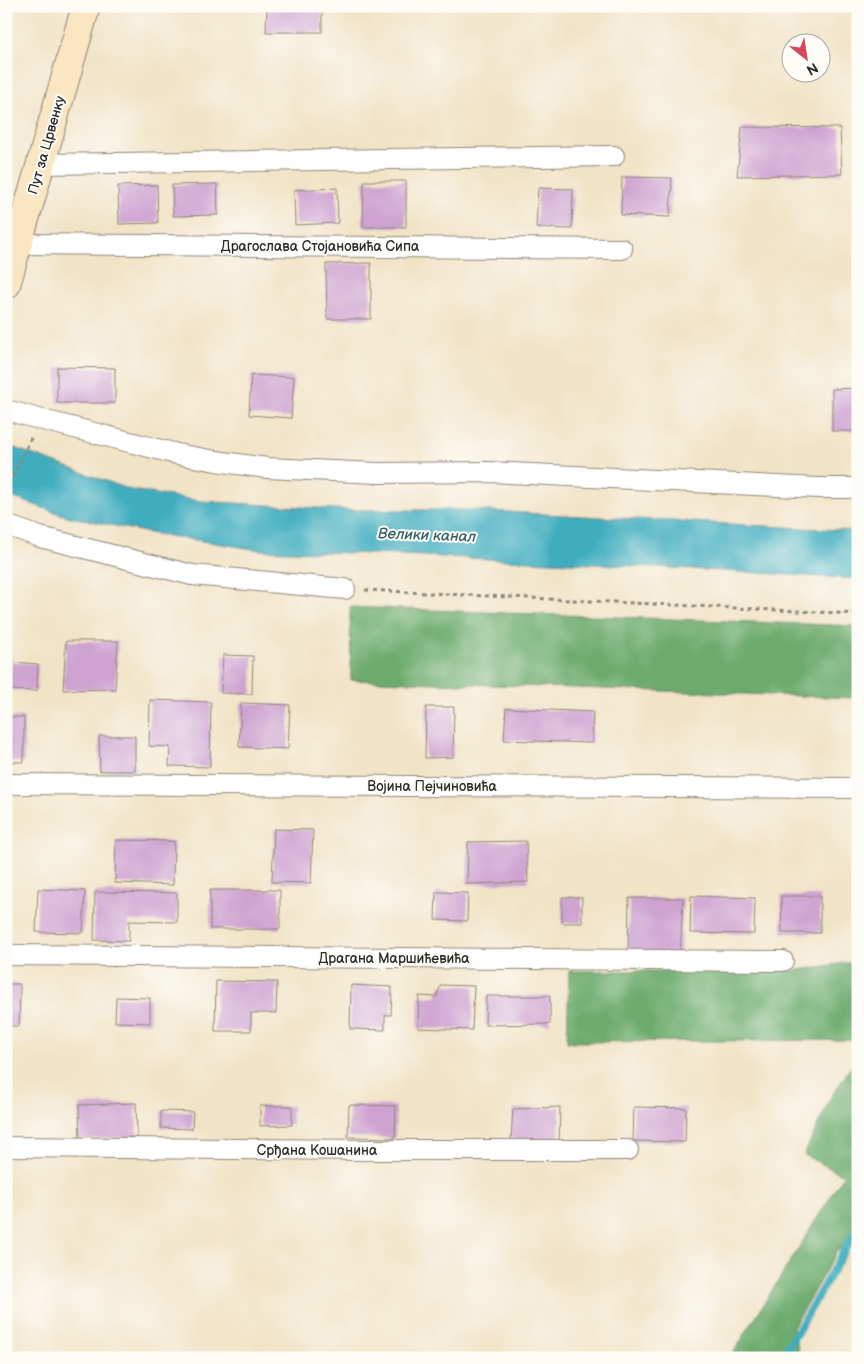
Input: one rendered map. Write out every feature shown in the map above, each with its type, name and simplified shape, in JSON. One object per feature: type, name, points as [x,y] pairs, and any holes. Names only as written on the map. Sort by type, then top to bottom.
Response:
[{"type":"street","name":"Пут за Црвенку","points":[[6,285],[86,6]]},
{"type":"street","points":[[41,164],[614,156]]},
{"type":"street","name":"Драгослава Стојановића Сипа","points":[[18,244],[622,248]]},
{"type":"street","points":[[6,410],[177,454],[267,468],[377,472],[489,472],[819,488],[858,488]]},
{"type":"street","points":[[6,525],[40,537],[192,575],[344,589]]},
{"type":"street","name":"Војина Пејчиновића","points":[[6,784],[858,788]]},
{"type":"street","name":"Драгана Маршићевића","points":[[6,955],[783,961]]},
{"type":"street","name":"Срђана Кошанина","points":[[6,1147],[628,1150]]},
{"type":"path","points":[[6,492],[31,438]]},
{"type":"path","points":[[344,589],[858,614]]},
{"type":"green space","points":[[350,607],[858,626],[858,698],[351,680]]},
{"type":"green space","points":[[858,961],[858,1040],[567,1042],[569,971],[792,971]]},
{"type":"green space","points":[[858,1056],[858,1238],[837,1251],[793,1327],[800,1358],[730,1358],[844,1175],[804,1155],[830,1099]]},
{"type":"water","name":"Велики канал","points":[[6,445],[131,490],[201,501],[350,510],[470,510],[858,531],[858,579],[656,567],[260,550],[150,533],[66,516],[6,495]]},
{"type":"building","points":[[267,6],[322,6],[322,32],[266,32]]},
{"type":"building","points":[[742,127],[840,128],[842,174],[737,176]]},
{"type":"building","points":[[622,177],[672,178],[670,217],[621,215]]},
{"type":"building","points":[[364,181],[406,181],[406,227],[363,227]]},
{"type":"building","points":[[217,184],[218,215],[173,216],[172,185]]},
{"type":"building","points":[[157,185],[158,223],[119,224],[118,186]]},
{"type":"building","points":[[337,188],[338,223],[295,225],[294,190]]},
{"type":"building","points":[[538,188],[573,189],[572,229],[536,228]]},
{"type":"building","points":[[371,263],[371,319],[327,319],[326,264]]},
{"type":"building","points":[[57,367],[115,368],[115,403],[57,403]]},
{"type":"building","points":[[251,375],[294,377],[291,418],[249,415]]},
{"type":"building","points":[[858,388],[858,431],[832,431],[832,389]]},
{"type":"building","points":[[66,641],[118,641],[115,689],[63,690]]},
{"type":"building","points":[[223,655],[253,656],[252,694],[221,693]]},
{"type":"building","points":[[11,662],[38,664],[37,691],[10,690]]},
{"type":"building","points":[[150,700],[211,702],[210,767],[169,766],[170,747],[149,746]]},
{"type":"building","points":[[241,703],[290,705],[288,749],[239,747]]},
{"type":"building","points":[[426,707],[454,707],[453,757],[425,758]]},
{"type":"building","points":[[506,708],[593,712],[592,743],[504,740]]},
{"type":"building","points":[[6,717],[24,717],[24,762],[6,762]]},
{"type":"building","points":[[99,736],[135,736],[135,771],[100,771]]},
{"type":"building","points":[[274,829],[313,830],[311,883],[272,882]]},
{"type":"building","points":[[116,840],[174,841],[173,885],[115,883]]},
{"type":"building","points":[[526,841],[528,882],[467,884],[468,842]]},
{"type":"building","points":[[38,889],[85,891],[83,933],[36,932]]},
{"type":"building","points":[[210,890],[280,890],[280,929],[210,929]]},
{"type":"building","points":[[95,892],[177,893],[177,922],[129,921],[129,941],[94,940]]},
{"type":"building","points":[[436,892],[468,893],[467,921],[435,920]]},
{"type":"building","points":[[691,896],[755,898],[754,934],[690,933]]},
{"type":"building","points":[[781,896],[820,896],[820,933],[782,933]]},
{"type":"building","points":[[562,897],[582,897],[582,923],[562,923]]},
{"type":"building","points":[[629,898],[683,898],[680,955],[628,953]]},
{"type":"building","points":[[216,981],[277,982],[276,1013],[251,1013],[251,1031],[215,1031]]},
{"type":"building","points":[[6,984],[20,984],[19,1026],[6,1026]]},
{"type":"building","points":[[351,985],[392,987],[391,1015],[385,1015],[385,1030],[350,1029]]},
{"type":"building","points":[[441,985],[474,986],[472,1030],[418,1028],[419,996],[436,997]]},
{"type":"building","points":[[486,996],[550,996],[550,1024],[485,1025]]},
{"type":"building","points":[[116,997],[150,998],[150,1023],[115,1022]]},
{"type":"building","points":[[136,1103],[137,1137],[80,1139],[79,1105]]},
{"type":"building","points":[[349,1105],[396,1106],[395,1138],[348,1137]]},
{"type":"building","points":[[260,1106],[292,1106],[292,1125],[260,1126]]},
{"type":"building","points":[[560,1107],[559,1141],[511,1140],[513,1109]]},
{"type":"building","points":[[634,1107],[686,1108],[685,1142],[633,1141]]},
{"type":"building","points":[[161,1111],[193,1112],[192,1129],[161,1128]]},
{"type":"waterway","points":[[782,1358],[858,1227]]}]
